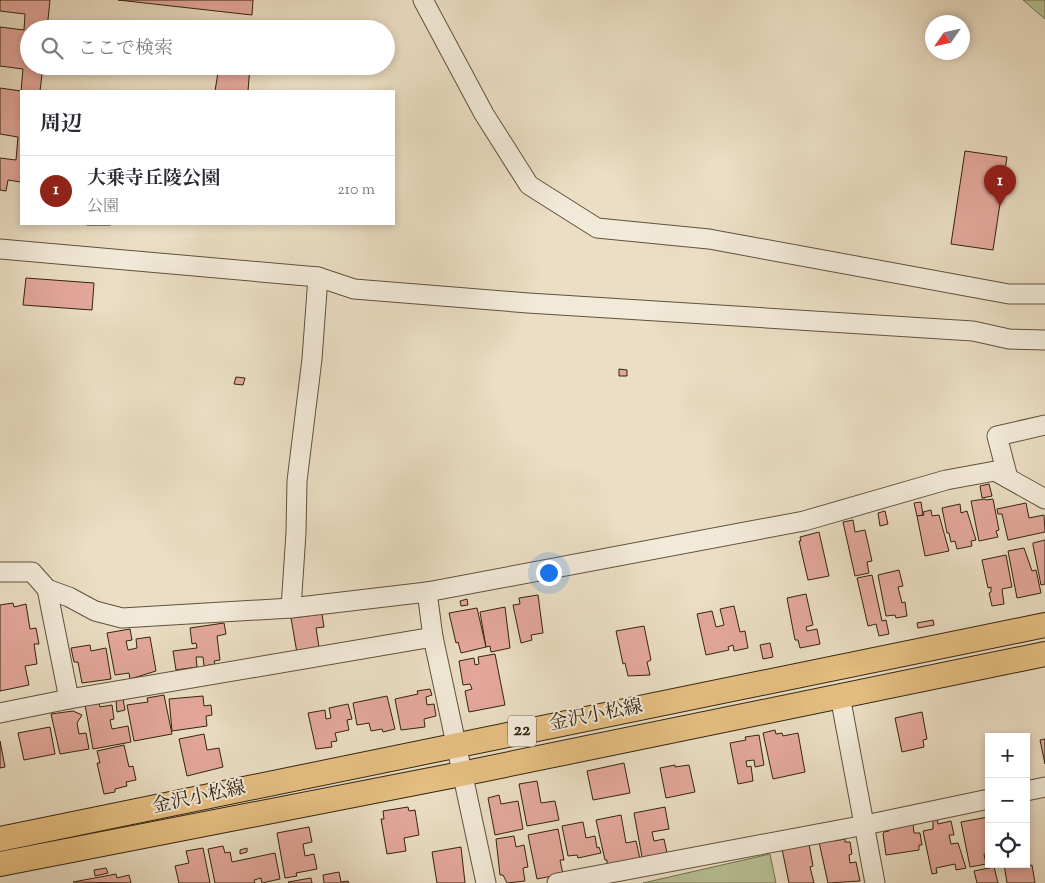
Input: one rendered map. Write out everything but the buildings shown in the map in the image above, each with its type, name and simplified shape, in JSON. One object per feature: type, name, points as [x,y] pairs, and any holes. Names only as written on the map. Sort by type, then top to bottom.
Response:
[{"type":"main road","name":"金沢小松線","points":[[0,839],[1045,625]]},
{"type":"main road","name":"金沢小松線","points":[[0,864],[461,774],[1045,654]]},
{"type":"street","points":[[423,0],[484,114],[529,185],[597,228],[708,239],[1009,294],[1045,294]]},
{"type":"street","points":[[0,249],[318,277],[354,289],[363,290],[548,304],[973,331],[1008,339],[1045,340]]},
{"type":"street","points":[[290,608],[296,533],[297,480],[312,359],[318,277]]},
{"type":"street","points":[[1008,478],[997,436],[1045,425]]},
{"type":"street","points":[[46,589],[69,596],[95,611],[122,618],[290,608],[427,592],[804,521],[954,479],[995,471],[1045,499]]},
{"type":"street","points":[[0,572],[32,572],[46,589],[69,699]]},
{"type":"street","points":[[427,592],[432,637],[486,883]]},
{"type":"street","points":[[0,713],[69,699],[432,637]]},
{"type":"street","points":[[840,696],[875,883]]},
{"type":"street","points":[[1030,790],[1045,787]]},
{"type":"street","points":[[557,883],[627,877],[985,800]]},
{"type":"green space","points":[[1023,0],[1045,0],[1045,19]]},
{"type":"green space","points":[[770,854],[776,883],[643,883]]},
{"type":"place","name":"大乗寺丘陵公園","points":[[1000,206]]}]
